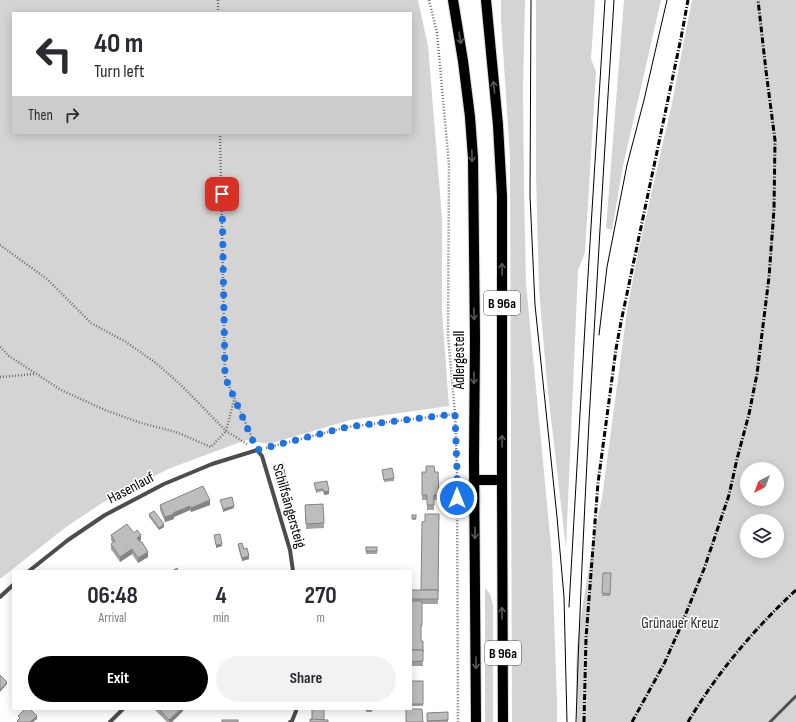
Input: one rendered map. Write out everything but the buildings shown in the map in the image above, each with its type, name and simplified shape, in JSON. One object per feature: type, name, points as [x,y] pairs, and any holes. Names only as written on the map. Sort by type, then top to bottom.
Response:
[{"type":"main road","name":"Adlergestell","points":[[453,0],[470,117],[472,158],[476,722]]},
{"type":"main road","name":"B 96a","points":[[486,0],[498,125],[502,196],[503,722]]},
{"type":"main road","points":[[475,480],[502,480]]},
{"type":"street","name":"Hasenlauf","points":[[30,570],[68,540],[112,511],[164,484],[212,464],[257,450]]},
{"type":"street","name":"Schilfsängersteig","points":[[257,450],[262,456],[290,550],[293,570]]},
{"type":"street","points":[[0,597],[12,586]]},
{"type":"street","points":[[110,722],[122,710]]},
{"type":"street","points":[[290,722],[292,721],[296,710]]},
{"type":"lane","points":[[770,722],[796,696]]},
{"type":"path","points":[[218,0],[218,12]]},
{"type":"path","points":[[429,0],[437,34],[449,165],[448,335],[455,414],[457,470],[458,722]]},
{"type":"path","points":[[220,134],[225,377],[257,450]]},
{"type":"path","points":[[0,245],[47,279],[91,323],[126,342],[156,363],[182,386],[226,431],[257,450],[347,427],[455,414]]},
{"type":"path","points":[[0,347],[9,356],[60,390],[105,410],[141,423],[176,432],[211,446],[226,431],[234,399]]},
{"type":"path","points":[[0,377],[36,374]]},
{"type":"green space","points":[[0,0],[418,0],[428,46],[442,218],[442,312],[449,406],[350,420],[269,444],[246,440],[168,469],[102,503],[66,527],[0,579]]},
{"type":"green space","points":[[501,0],[525,0],[523,90],[526,283],[552,556],[557,722],[512,722],[510,157]]},
{"type":"green space","points":[[536,0],[595,0],[591,59],[596,72],[585,252],[578,271],[566,548],[547,383],[539,289],[536,176]]},
{"type":"green space","points":[[624,0],[661,0],[623,166],[612,230],[606,228]]},
{"type":"green space","name":"Grünauer Kreuz","points":[[692,0],[796,0],[796,722],[577,722],[577,645],[595,530],[602,498],[627,311],[638,252],[672,103]]},
{"type":"green space","points":[[485,588],[490,594],[493,605],[493,722],[485,722]]},
{"type":"tram line","points":[[531,0],[530,196],[535,305],[564,597],[567,722]]},
{"type":"tram line","points":[[569,607],[605,0]]},
{"type":"tram line","points":[[576,722],[589,421],[614,0]]},
{"type":"tram line","points":[[599,335],[607,267],[627,165],[644,100],[667,0]]},
{"type":"railway","points":[[584,722],[586,638],[598,483],[616,349],[688,0]]},
{"type":"railway","points":[[632,722],[664,664],[704,569],[729,495],[749,414],[757,374],[769,277],[774,209],[775,140],[758,0]]},
{"type":"railway","points":[[688,722],[711,686],[737,652],[765,620],[796,590]]},
{"type":"route","points":[[222,194],[225,377],[257,450],[347,427],[455,414],[457,498]]}]
